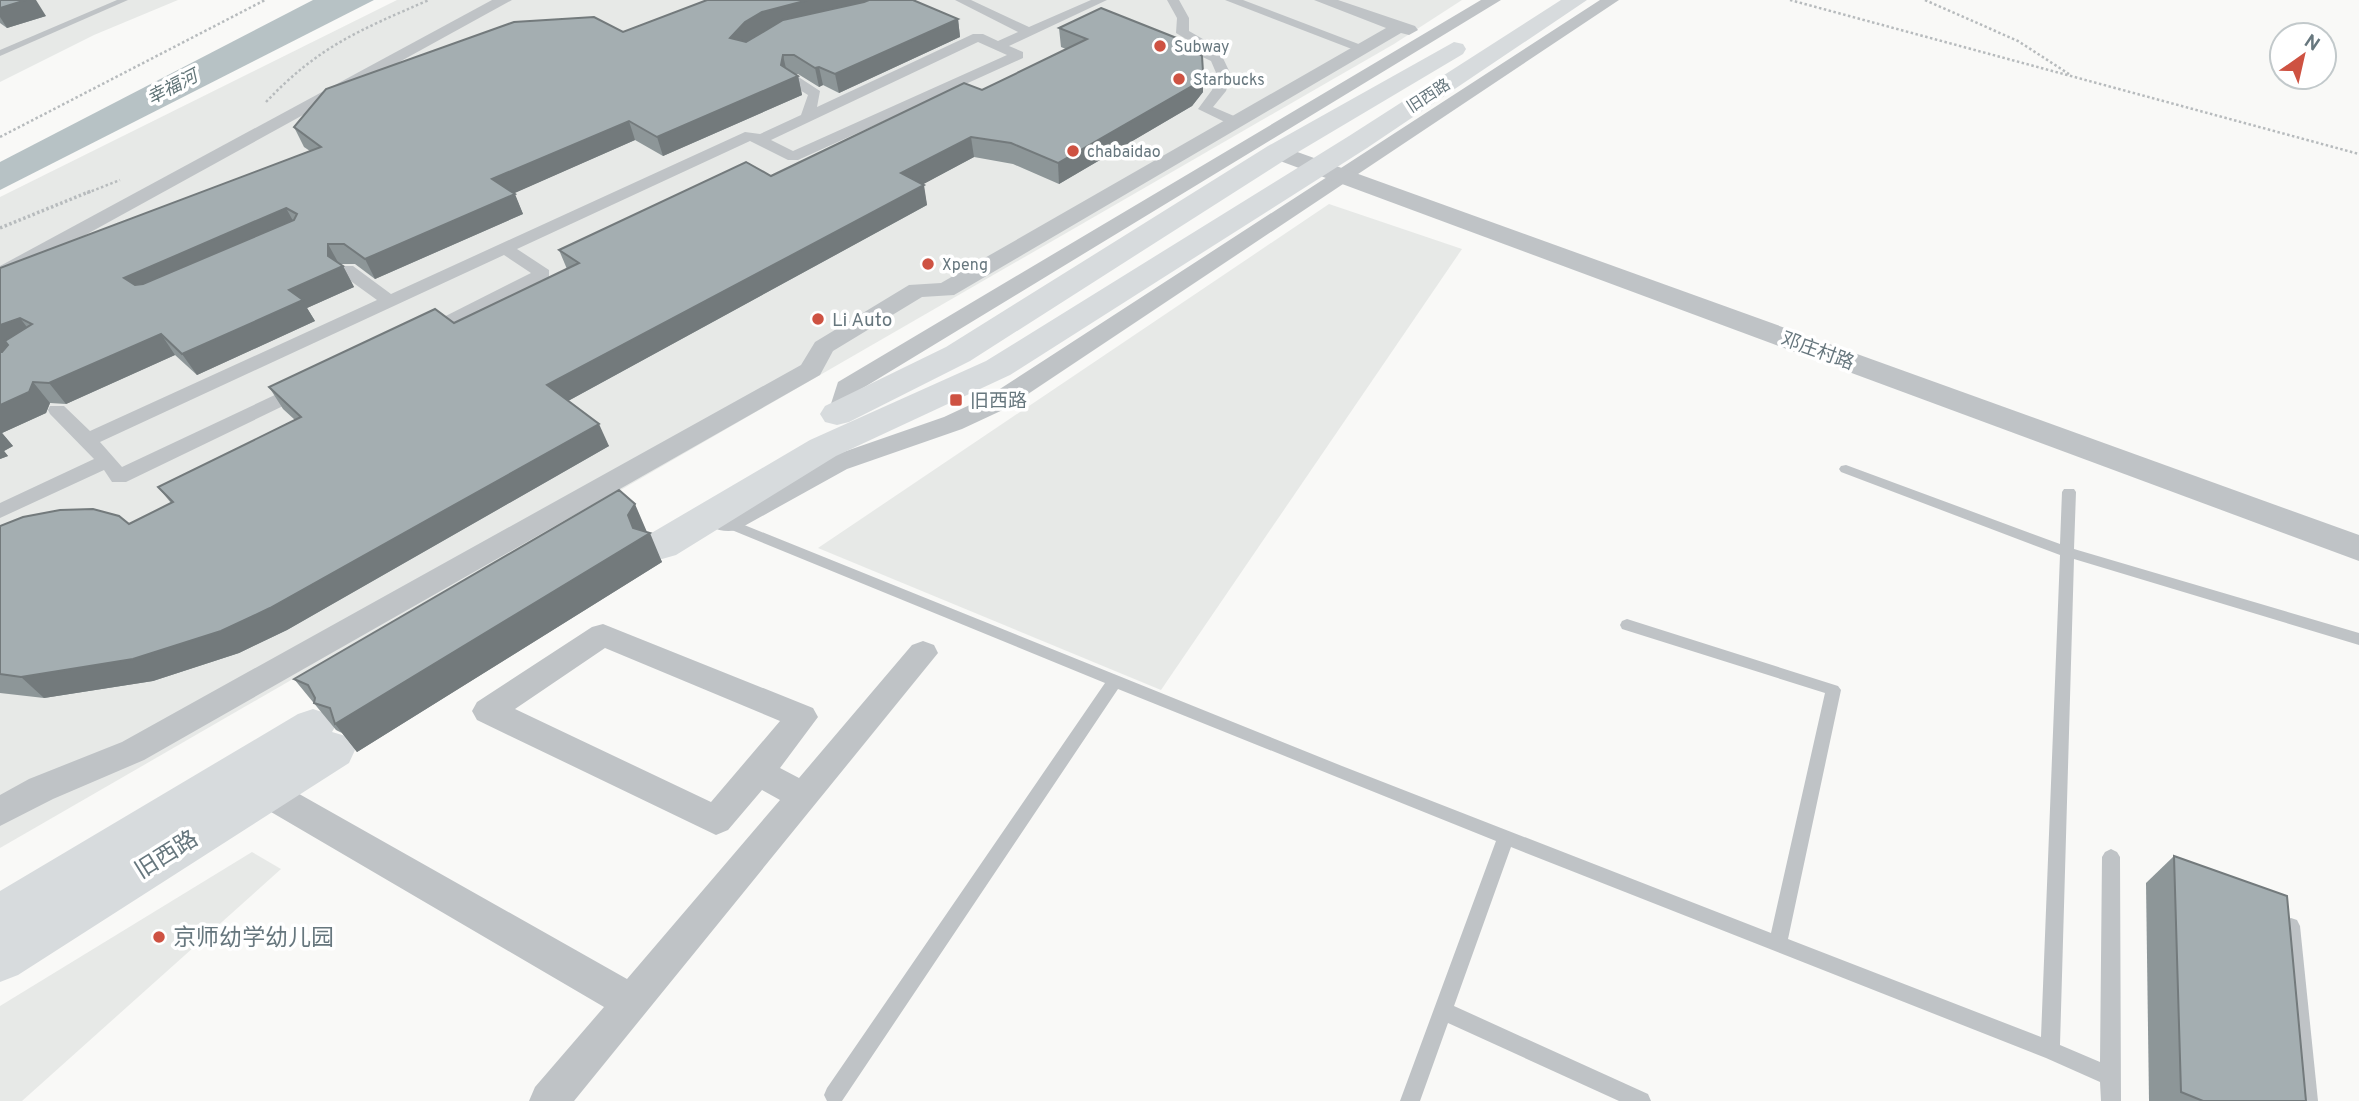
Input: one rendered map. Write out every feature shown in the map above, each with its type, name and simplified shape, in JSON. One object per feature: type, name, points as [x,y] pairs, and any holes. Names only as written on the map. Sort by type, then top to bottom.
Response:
[{"type":"main road","name":"旧西路","points":[[1537,0],[1278,152],[958,354],[802,432],[652,536],[720,519],[823,447],[918,407],[998,368],[1329,172],[1576,0]]},
{"type":"main road","name":"旧西路","points":[[0,917],[323,739],[266,792],[0,957]]},
{"type":"street","points":[[0,275],[504,0]]},
{"type":"street","points":[[961,0],[1028,32]]},
{"type":"street","points":[[998,46],[1101,0]]},
{"type":"street","points":[[1173,0],[1183,18],[1182,33],[1201,42],[1193,47],[1217,59],[1224,75],[1219,91],[1205,109],[1236,122]]},
{"type":"street","points":[[1231,0],[1363,48]]},
{"type":"street","points":[[1322,0],[1457,47]]},
{"type":"street","points":[[841,412],[847,387],[1493,0]]},
{"type":"street","points":[[1329,172],[1611,0]]},
{"type":"street","points":[[0,812],[41,789],[133,751],[313,651],[811,370],[823,347],[917,290],[946,290],[1399,27]]},
{"type":"street","points":[[87,440],[750,135],[759,140],[793,157],[1018,55],[978,37],[759,140]]},
{"type":"street","points":[[792,79],[807,85],[815,94],[807,117]]},
{"type":"street","name":"邓庄村路","points":[[1278,152],[2359,548]]},
{"type":"street","points":[[406,340],[543,274],[505,248]]},
{"type":"street","points":[[347,270],[390,301]]},
{"type":"street","points":[[57,410],[119,477],[319,382]]},
{"type":"street","points":[[0,511],[107,461]]},
{"type":"street","points":[[603,635],[802,717],[757,772],[716,820],[488,710],[603,635]]},
{"type":"street","points":[[550,1101],[923,653]]},
{"type":"street","points":[[757,772],[804,796]]},
{"type":"street","points":[[266,792],[631,1002]]},
{"type":"lane","points":[[0,53],[124,0]]},
{"type":"lane","points":[[1846,469],[2066,552],[2359,639]]},
{"type":"lane","points":[[2050,1050],[2068,492]]},
{"type":"lane","points":[[720,519],[1115,681],[2110,1076]]},
{"type":"lane","points":[[1627,625],[1833,690],[1778,944]]},
{"type":"lane","points":[[834,1095],[1115,681]]},
{"type":"lane","points":[[1410,1101],[1506,837]]},
{"type":"lane","points":[[2111,857],[2111,1101]]},
{"type":"lane","points":[[2291,926],[2308,1101]]},
{"type":"lane","points":[[1443,1011],[1641,1101]]},
{"type":"path","points":[[0,137],[265,0]]},
{"type":"path","points":[[257,108],[318,53],[393,13],[429,0]]},
{"type":"path","points":[[1790,0],[2359,154]]},
{"type":"path","points":[[1925,0],[2047,55],[2073,76]]},
{"type":"path","points":[[0,228],[126,178]]},
{"type":"shaded area","points":[[0,0],[178,0],[94,35],[0,82]]},
{"type":"shaded area","points":[[397,0],[1462,0],[1394,44],[0,848],[0,197]]},
{"type":"shaded area","points":[[1329,204],[1462,249],[1161,690],[818,548]]},
{"type":"shaded area","name":"京师幼学幼儿园","points":[[252,852],[281,869],[22,1101],[0,1101],[0,1006]]},
{"type":"water","name":"幸福河","points":[[313,0],[374,0],[0,190],[0,162]]},
{"type":"building","points":[[0,0],[26,0],[0,8]]},
{"type":"building","points":[[707,0],[808,0],[762,12],[745,22],[730,38],[746,42],[783,20],[869,0],[913,0],[958,19],[835,74],[819,67],[815,68],[794,55],[783,55],[781,65],[798,76],[657,137],[629,121],[492,179],[515,194],[365,259],[344,244],[328,244],[328,256],[343,266],[289,290],[303,300],[182,354],[161,334],[49,383],[33,382],[29,392],[0,405],[0,352],[8,345],[5,341],[32,324],[20,318],[0,325],[0,268],[321,147],[294,127],[326,89],[514,22],[594,17],[623,32]],"holes":[[[286,208],[297,214],[294,220],[143,284],[135,285],[124,278]]]},
{"type":"building","points":[[1101,8],[1179,39],[1202,56],[1203,72],[1192,86],[1058,163],[1011,143],[971,137],[901,173],[924,185],[547,385],[599,424],[270,608],[221,631],[133,659],[21,677],[0,674],[0,526],[23,517],[60,510],[93,509],[119,516],[129,524],[173,502],[158,487],[301,417],[269,387],[435,309],[454,323],[579,263],[559,250],[746,162],[771,176],[964,83],[982,90],[1087,39],[1059,28]]},
{"type":"building","points":[[619,490],[635,504],[628,515],[633,528],[650,533],[335,724],[330,708],[314,703],[315,698],[308,685],[294,679]]},
{"type":"building","points":[[2174,856],[2287,896],[2306,1101],[2203,1101],[2181,1092]]},
{"type":"place","name":"Subway","points":[[1160,46]]},
{"type":"place","name":"Starbucks","points":[[1179,79]]},
{"type":"place","name":"chabaidao","points":[[1073,151]]},
{"type":"place","name":"Xpeng","points":[[928,264]]},
{"type":"place","name":"Li Auto","points":[[818,319]]},
{"type":"place","name":"旧西路","points":[[956,400]]},
{"type":"place","name":"京师幼学幼儿园","points":[[159,937]]}]
